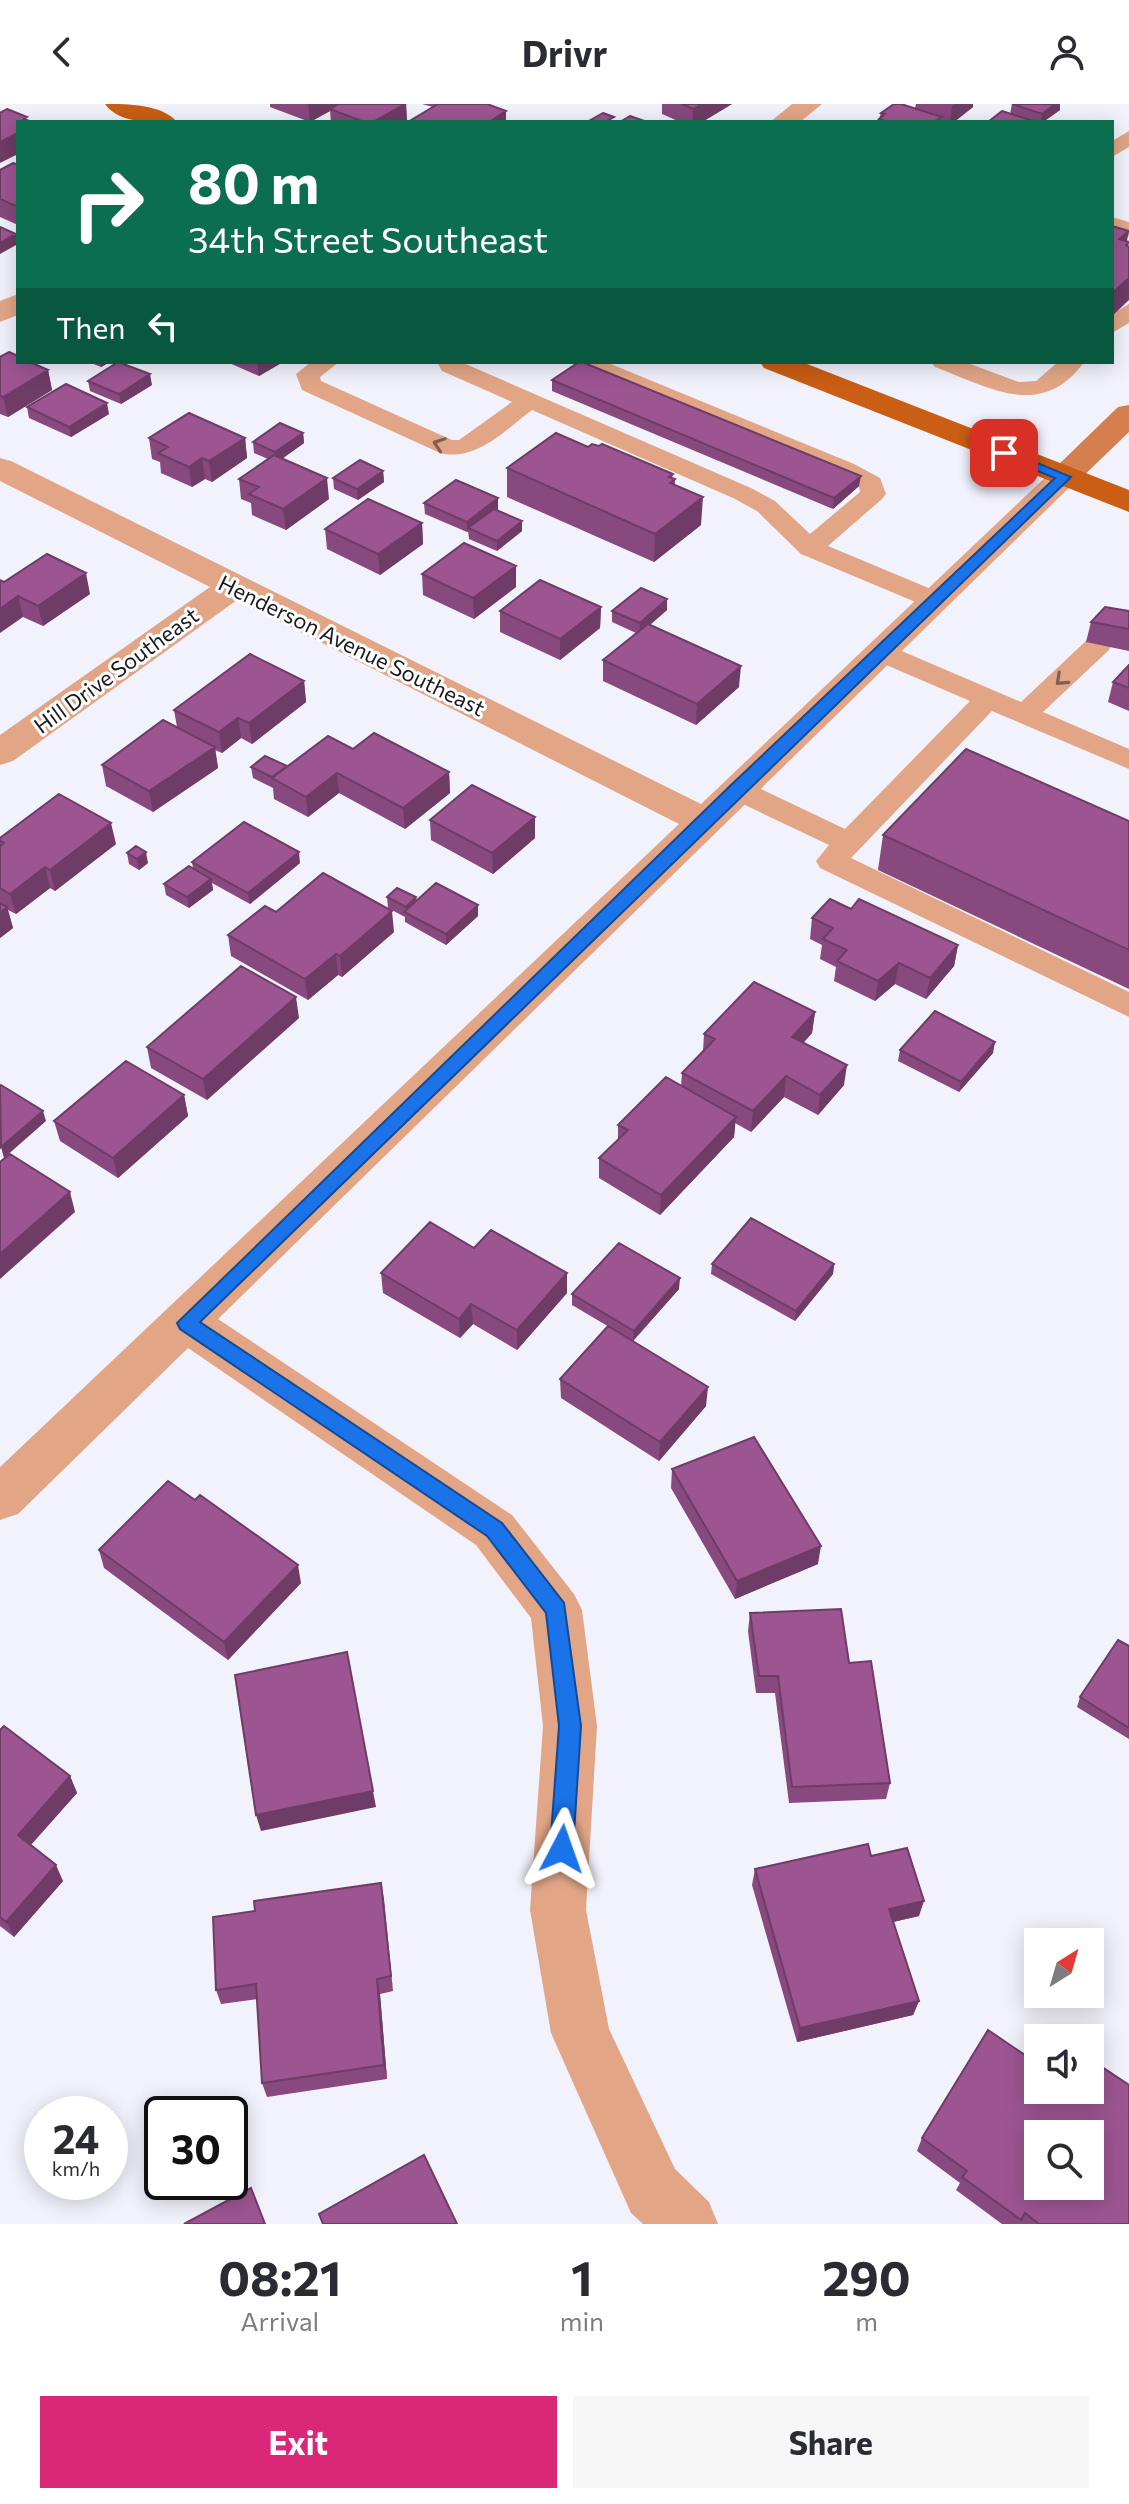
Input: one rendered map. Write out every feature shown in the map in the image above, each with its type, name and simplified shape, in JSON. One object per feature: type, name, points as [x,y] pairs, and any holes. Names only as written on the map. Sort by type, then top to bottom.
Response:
[{"type":"main road","points":[[118,104],[159,120]]},
{"type":"main road","points":[[780,364],[1129,502]]},
{"type":"street","points":[[786,120],[809,104]]},
{"type":"street","points":[[0,1499],[187,1323],[736,789],[1129,414]]},
{"type":"street","name":"Henderson Avenue Southeast","points":[[0,468],[704,821]]},
{"type":"street","name":"Hill Drive Southeast","points":[[0,753],[233,587]]},
{"type":"street","points":[[187,1323],[494,1530],[556,1610],[570,1726],[558,1910],[580,2033],[653,2191],[687,2224]]},
{"type":"lane","points":[[1114,324],[1129,311]]},
{"type":"lane","points":[[324,364],[308,374],[310,385],[449,448],[465,447],[529,401]]},
{"type":"lane","points":[[450,364],[529,401],[579,412],[750,485],[784,506],[810,548],[934,600]]},
{"type":"lane","points":[[588,364],[621,383],[871,483],[873,494],[810,548]]},
{"type":"lane","points":[[948,364],[1017,389],[1042,388],[1067,364]]},
{"type":"lane","points":[[1024,715],[1098,645]]},
{"type":"lane","points":[[880,652],[1129,760]]},
{"type":"lane","points":[[988,699],[831,861],[1129,1006]]},
{"type":"lane","points":[[736,789],[849,843]]},
{"type":"building","points":[[339,104],[405,104],[377,120],[359,120],[330,109]]},
{"type":"building","points":[[438,104],[487,104],[506,111],[492,120],[411,120]]},
{"type":"building","points":[[682,104],[702,104],[693,109]]},
{"type":"building","points":[[894,104],[901,104],[942,117],[937,120],[882,120],[879,119],[885,114],[881,113]]},
{"type":"building","points":[[1012,104],[1055,104],[1042,114]]},
{"type":"building","points":[[7,109],[27,117],[24,119],[27,120],[16,120],[16,134],[0,142],[0,113]]},
{"type":"building","points":[[1002,111],[1030,120],[991,120]]},
{"type":"building","points":[[603,113],[614,117],[609,120],[591,120]]},
{"type":"building","points":[[16,164],[16,206],[0,199],[0,170]]},
{"type":"building","points":[[0,227],[16,234],[0,243]]},
{"type":"building","points":[[1114,227],[1129,231],[1119,239],[1129,242],[1126,245],[1129,247],[1129,278],[1114,291]]},
{"type":"building","points":[[9,352],[16,355],[16,364],[34,364],[48,370],[3,397],[0,395],[0,357]]},
{"type":"building","points":[[115,364],[150,374],[119,394],[88,381]]},
{"type":"building","points":[[576,364],[587,364],[861,476],[834,498],[552,380]]},
{"type":"building","points":[[66,384],[107,403],[69,427],[27,407]]},
{"type":"building","points":[[189,413],[245,438],[209,461],[202,458],[189,467],[158,453],[168,447],[149,438]]},
{"type":"building","points":[[280,423],[303,433],[275,452],[253,442]]},
{"type":"building","points":[[556,433],[588,447],[602,444],[673,474],[669,477],[675,479],[670,483],[703,497],[655,534],[507,468]]},
{"type":"building","points":[[274,455],[327,478],[283,509],[249,494],[259,487],[239,479]]},
{"type":"building","points":[[360,460],[383,471],[357,489],[333,478]]},
{"type":"building","points":[[456,480],[498,498],[467,522],[424,503]]},
{"type":"building","points":[[368,499],[422,523],[378,554],[325,529]]},
{"type":"building","points":[[494,509],[522,521],[497,541],[468,528]]},
{"type":"building","points":[[464,543],[516,566],[473,598],[422,574]]},
{"type":"building","points":[[47,554],[86,573],[38,606],[18,596],[0,609],[0,580],[4,582]]},
{"type":"building","points":[[540,580],[601,607],[560,639],[500,611]]},
{"type":"building","points":[[641,588],[667,599],[640,623],[612,611]]},
{"type":"building","points":[[1105,607],[1129,611],[1129,629],[1091,622]]},
{"type":"building","points":[[648,624],[741,666],[697,704],[603,660]]},
{"type":"building","points":[[250,654],[304,681],[249,723],[238,718],[219,732],[174,710]]},
{"type":"building","points":[[1129,665],[1129,688],[1113,682]]},
{"type":"building","points":[[163,720],[215,747],[149,791],[102,765]]},
{"type":"building","points":[[374,733],[449,772],[403,808],[337,773],[306,797],[272,778],[328,736],[353,749]]},
{"type":"building","points":[[966,749],[1129,821],[1129,950],[883,835]]},
{"type":"building","points":[[265,756],[287,766],[272,777],[251,767]]},
{"type":"building","points":[[472,785],[535,817],[492,853],[430,820]]},
{"type":"building","points":[[59,794],[111,823],[50,870],[45,867],[10,894],[0,888],[0,846],[4,843],[0,838]]},
{"type":"building","points":[[244,822],[299,852],[248,893],[192,862]]},
{"type":"building","points":[[136,846],[146,852],[137,859],[127,853]]},
{"type":"building","points":[[189,866],[211,879],[187,897],[164,884]]},
{"type":"building","points":[[323,873],[392,911],[340,956],[336,954],[305,979],[228,935],[265,906],[276,912]]},
{"type":"building","points":[[436,883],[478,905],[446,934],[404,912]]},
{"type":"building","points":[[397,888],[416,897],[406,907],[387,897]]},
{"type":"building","points":[[830,899],[851,909],[859,899],[958,945],[930,978],[899,963],[878,981],[837,961],[847,950],[823,939],[833,928],[812,918]]},
{"type":"building","points":[[241,966],[296,997],[203,1079],[147,1047]]},
{"type":"building","points":[[754,982],[815,1012],[792,1037],[847,1065],[820,1095],[786,1076],[753,1111],[682,1073],[715,1039],[704,1034]]},
{"type":"building","points":[[935,1011],[995,1042],[961,1082],[900,1050]]},
{"type":"building","points":[[126,1061],[184,1095],[113,1158],[54,1121]]},
{"type":"building","points":[[666,1077],[736,1117],[661,1195],[599,1158],[628,1130],[618,1125]]},
{"type":"building","points":[[0,1086],[43,1111],[1,1147]]},
{"type":"building","points":[[10,1154],[70,1192],[0,1254],[0,1162]]},
{"type":"building","points":[[751,1218],[834,1264],[796,1311],[712,1264]]},
{"type":"building","points":[[430,1222],[474,1248],[491,1230],[567,1273],[517,1330],[471,1304],[459,1319],[381,1273]]},
{"type":"building","points":[[619,1243],[680,1278],[634,1331],[572,1294]]},
{"type":"building","points":[[608,1326],[708,1387],[660,1442],[560,1379]]},
{"type":"building","points":[[754,1437],[821,1546],[737,1581],[672,1469]]},
{"type":"building","points":[[168,1481],[195,1500],[200,1495],[298,1565],[224,1642],[99,1550]]},
{"type":"building","points":[[841,1609],[849,1663],[871,1661],[890,1783],[792,1787],[778,1676],[759,1676],[750,1613]]},
{"type":"building","points":[[1118,1640],[1129,1646],[1129,1728],[1080,1697]]},
{"type":"building","points":[[347,1652],[373,1791],[256,1815],[235,1675]]},
{"type":"building","points":[[4,1726],[70,1776],[18,1835],[56,1865],[6,1922],[0,1917],[0,1730]]},
{"type":"building","points":[[868,1844],[871,1856],[907,1848],[924,1901],[889,1909],[919,2001],[800,2028],[755,1869]]},
{"type":"building","points":[[381,1883],[391,1976],[377,1979],[384,2065],[262,2083],[256,1984],[216,1990],[213,1917],[255,1911],[254,1901]]},
{"type":"building","points":[[988,2030],[1024,2054],[1024,2104],[1104,2104],[1104,2068],[1129,2085],[1129,2224],[1039,2224],[1025,2213],[1021,2220],[962,2177],[967,2171],[922,2138]]},
{"type":"building","points":[[424,2155],[457,2224],[323,2224],[319,2214]]},
{"type":"building","points":[[251,2188],[265,2224],[184,2224],[229,2200],[248,2200],[248,2190]]},
{"type":"route","points":[[562,1849],[570,1726],[556,1610],[494,1530],[187,1323],[736,789],[1064,477],[1004,453]]}]
